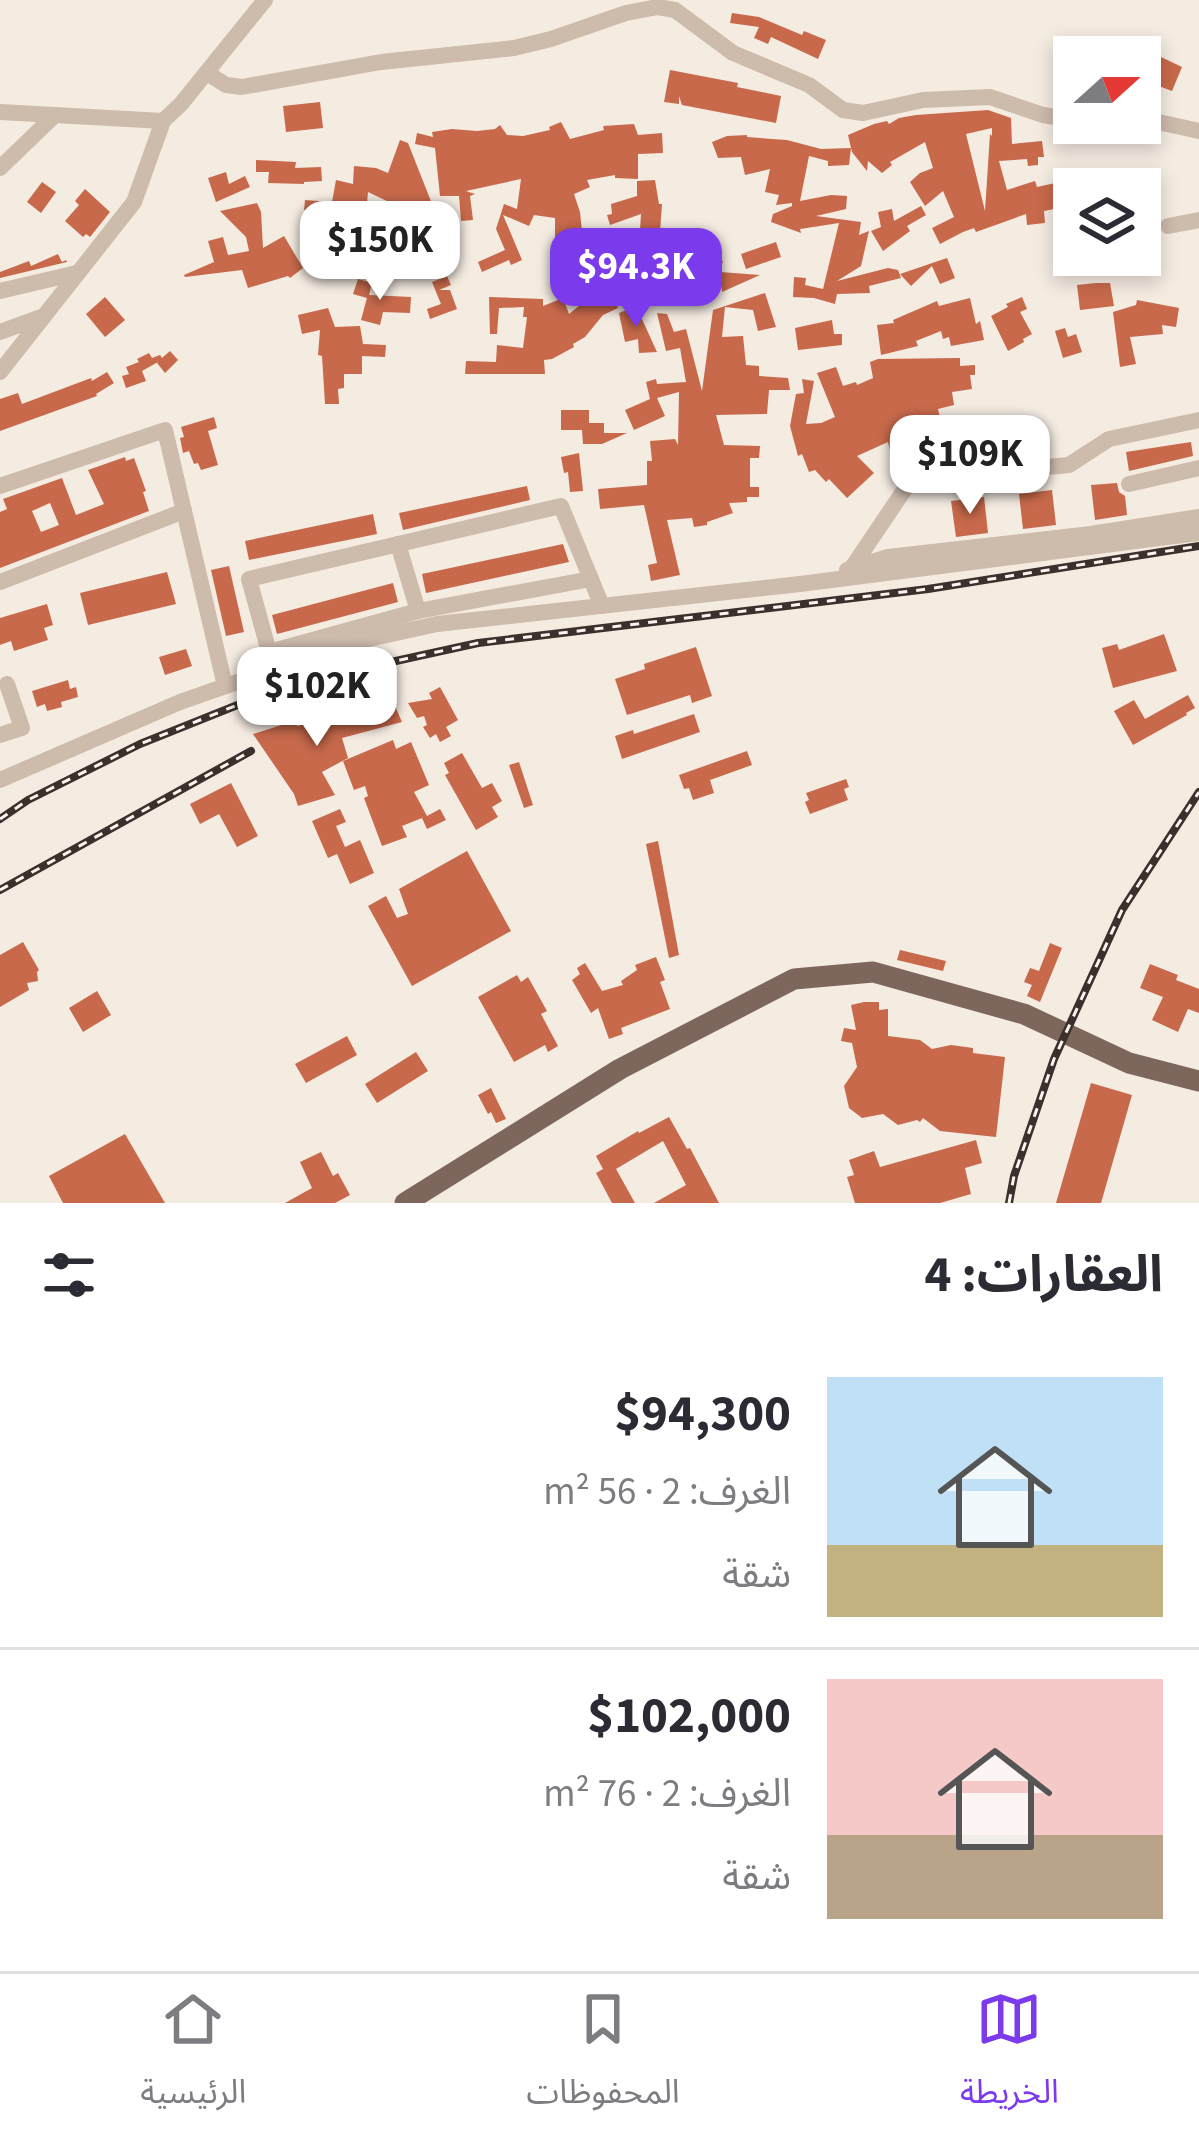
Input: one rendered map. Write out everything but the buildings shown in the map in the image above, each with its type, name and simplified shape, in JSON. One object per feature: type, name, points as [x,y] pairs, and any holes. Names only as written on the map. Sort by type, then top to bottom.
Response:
[{"type":"main road","points":[[405,1203],[620,1069],[794,979],[873,971],[1024,1014],[1130,1063],[1199,1081]]},
{"type":"street","points":[[0,372],[134,202],[163,121],[265,0]]},
{"type":"street","points":[[207,73],[226,85],[242,87],[381,62],[514,48],[626,13],[658,8],[675,10],[733,53],[809,85],[843,110],[863,113],[922,100],[990,97],[1053,117]]},
{"type":"street","points":[[0,112],[163,121]]},
{"type":"street","points":[[0,168],[55,115]]},
{"type":"street","points":[[1161,123],[1199,131]]},
{"type":"street","points":[[1168,226],[1199,220]]},
{"type":"street","points":[[0,291],[78,273]]},
{"type":"street","points":[[0,332],[44,316]]},
{"type":"street","points":[[851,568],[911,480],[1069,465],[1109,439],[1199,419]]},
{"type":"street","points":[[0,486],[165,430],[225,686]]},
{"type":"street","points":[[1129,484],[1199,468]]},
{"type":"street","points":[[264,672],[269,652],[249,580],[561,506],[602,606]]},
{"type":"street","points":[[0,582],[184,511]]},
{"type":"street","points":[[800,584],[888,557],[1199,518]]},
{"type":"street","points":[[0,780],[180,702],[264,672],[346,644],[437,624],[800,584],[1199,532]]},
{"type":"street","points":[[398,544],[418,611]]},
{"type":"street","points":[[269,652],[418,611],[591,578]]},
{"type":"street","points":[[0,735],[22,728],[7,684]]},
{"type":"railway","points":[[0,819],[140,744],[250,700],[350,671],[478,643],[928,589],[1199,546]]},
{"type":"railway","points":[[0,890],[251,751]]},
{"type":"railway","points":[[1009,1203],[1054,1059],[1122,910],[1199,792]]}]
